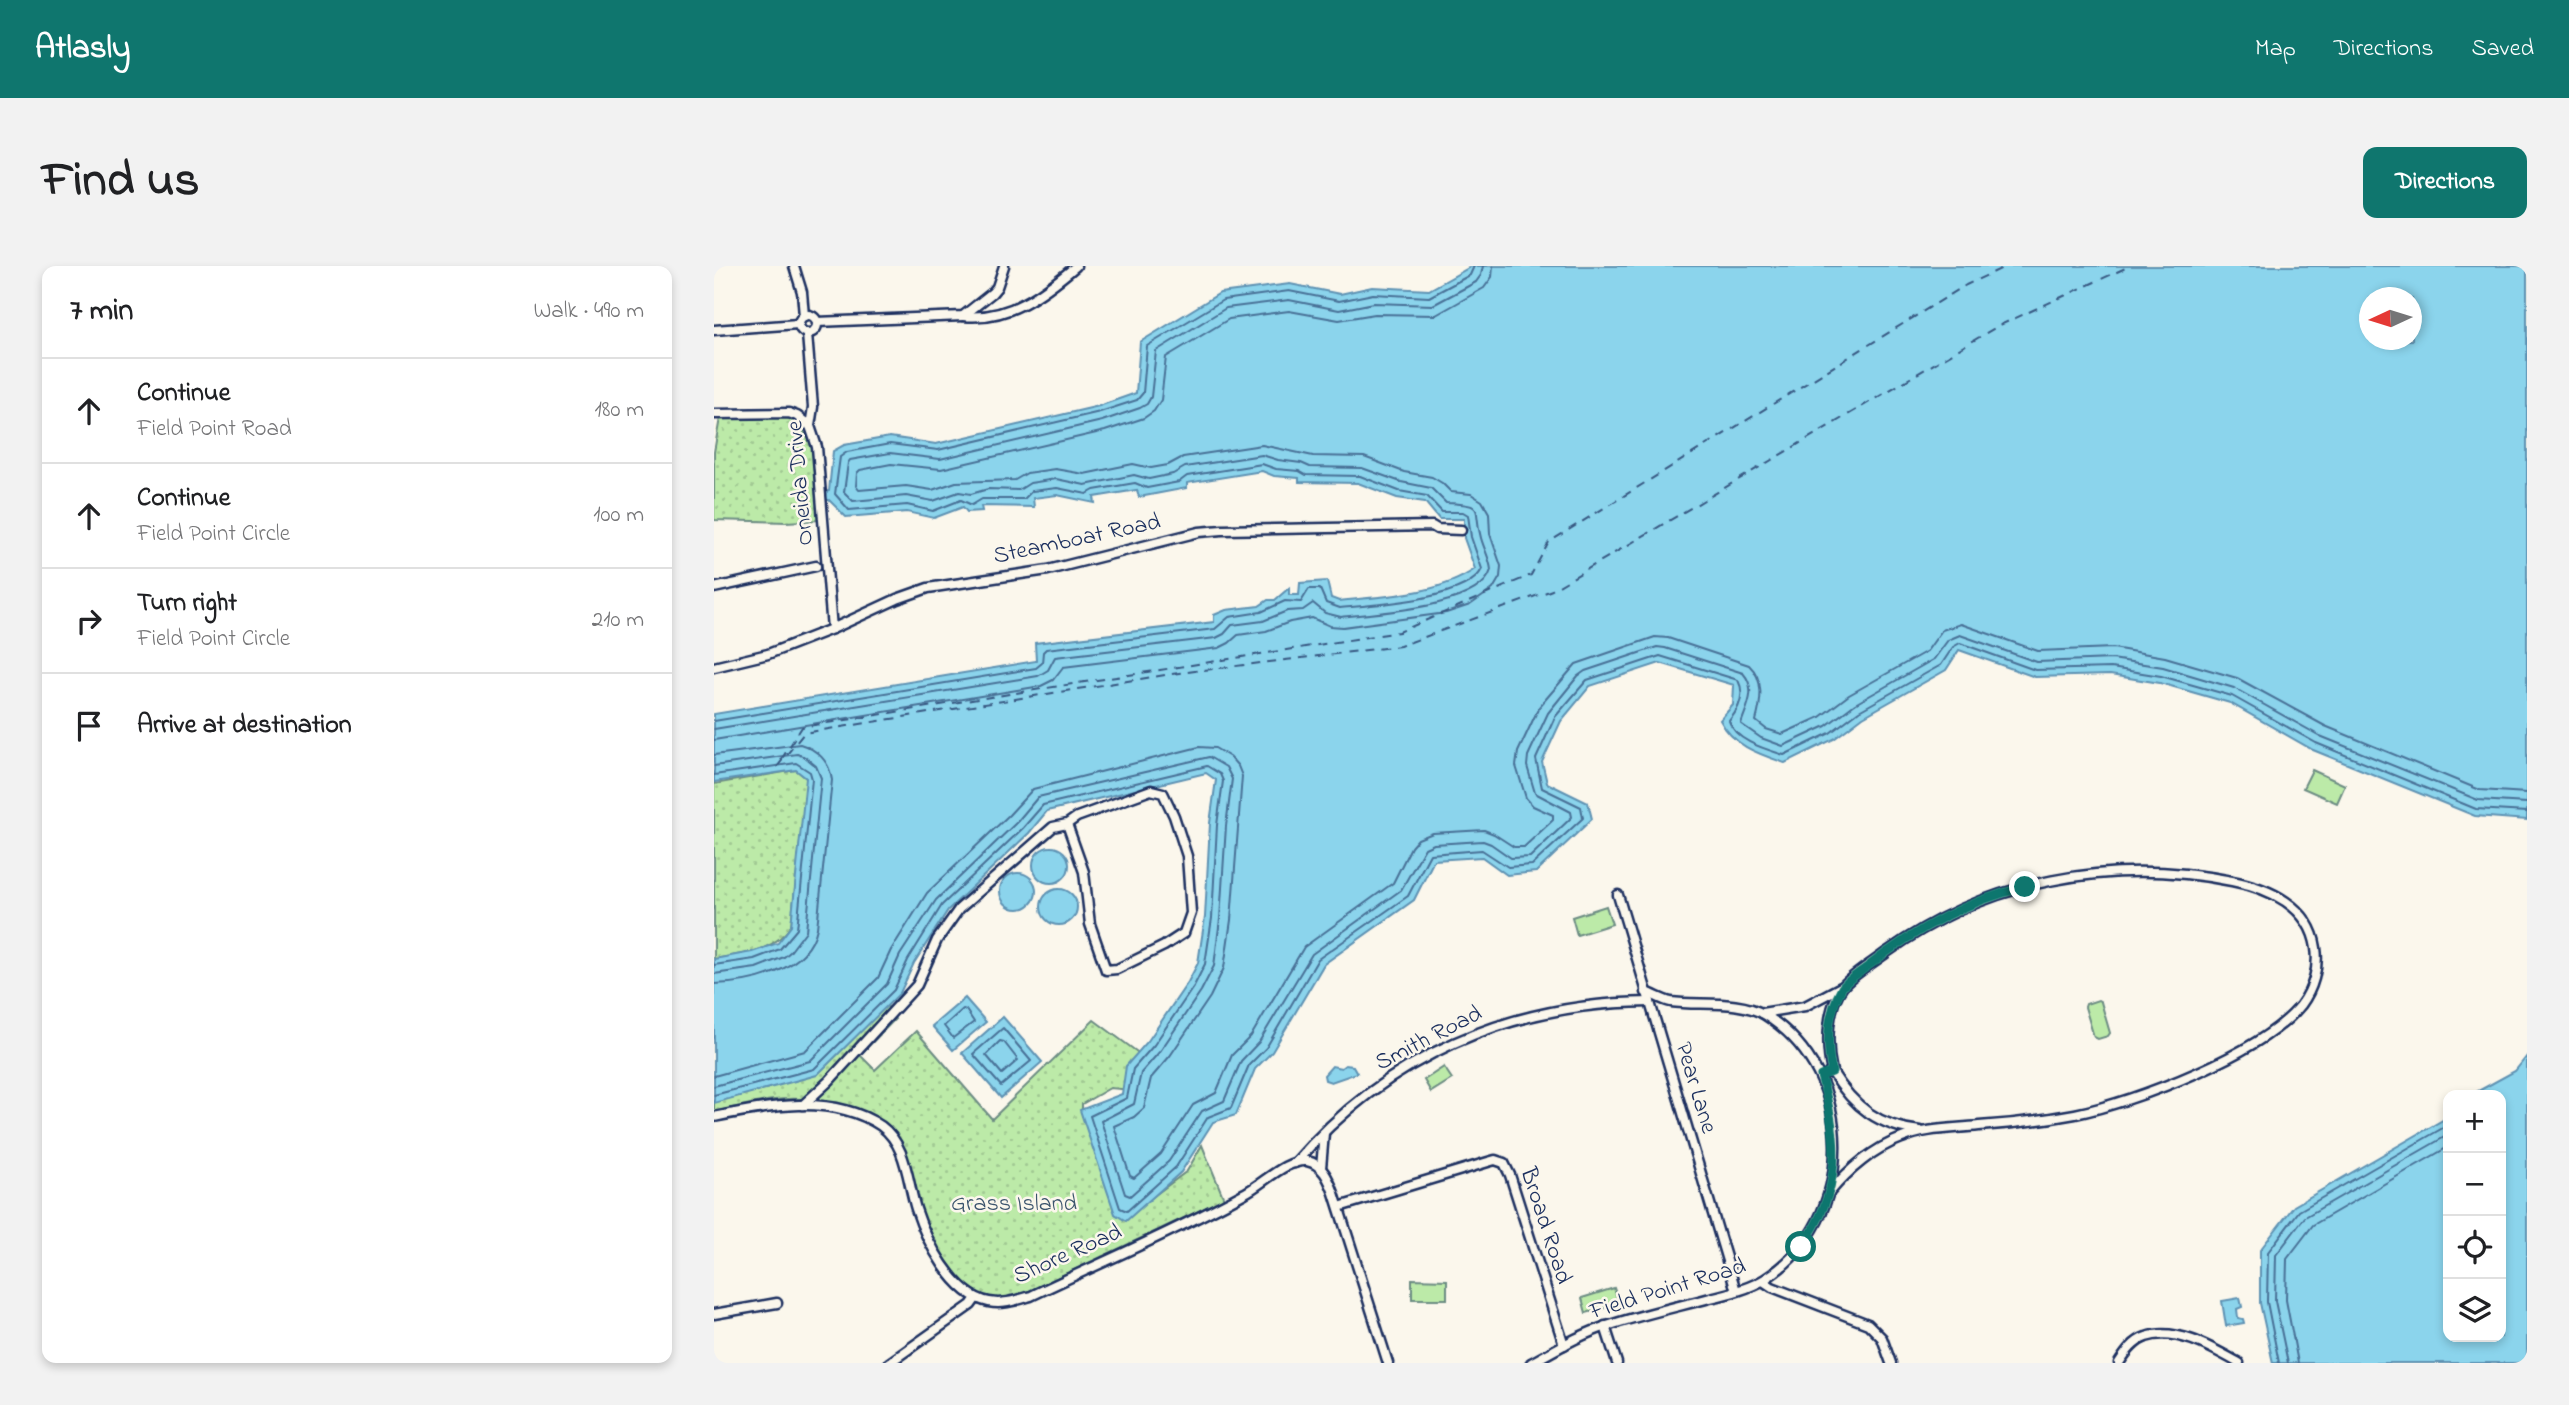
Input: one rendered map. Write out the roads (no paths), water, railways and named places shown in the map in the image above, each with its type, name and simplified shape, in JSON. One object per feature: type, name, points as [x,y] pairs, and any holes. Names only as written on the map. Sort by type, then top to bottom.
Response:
[{"type":"street","points":[[794,266],[804,316],[799,324]]},
{"type":"street","points":[[963,316],[997,287],[1004,266]]},
{"type":"street","points":[[817,322],[983,316],[1013,310],[1052,286],[1076,266]]},
{"type":"street","points":[[804,316],[813,317],[817,322]]},
{"type":"street","points":[[799,324],[807,334],[815,330],[817,322]]},
{"type":"street","points":[[714,330],[799,324]]},
{"type":"street","name":"Oneida Drive","points":[[807,334],[813,407],[810,426],[817,447],[832,629]]},
{"type":"street","points":[[714,414],[789,414],[797,416],[810,426]]},
{"type":"street","name":"Steamboat Road","points":[[714,667],[758,657],[928,588],[1048,570],[1209,531],[1432,526],[1437,529],[1461,530]]},
{"type":"street","points":[[714,588],[816,566]]},
{"type":"street","points":[[803,1105],[829,1082],[917,985],[937,940],[959,909],[1047,831],[1058,825],[1068,824],[1077,817],[1152,790],[1163,793],[1187,856],[1191,913],[1184,933],[1117,969],[1106,970],[1090,924],[1084,872],[1068,824]]},
{"type":"street","points":[[1762,1013],[1805,1006],[1843,986],[1906,938],[1950,914],[2014,889],[2073,875],[2146,871],[2204,875],[2264,889],[2288,902],[2299,913],[2313,936],[2316,948],[2315,974],[2308,994],[2300,1006],[2271,1032],[2208,1067],[2150,1091],[2077,1113],[2006,1124],[1923,1131],[1902,1129],[1888,1124],[1859,1107],[1832,1072],[1828,1029],[1843,986]]},
{"type":"street","name":"Pear Lane","points":[[1618,895],[1736,1291]]},
{"type":"street","name":"Field Point Road","points":[[1531,1363],[1605,1326],[1736,1291],[1763,1281],[1782,1267],[1814,1230],[1830,1192],[1835,1141],[1821,1076],[1788,1032],[1762,1013],[1711,1003],[1670,1002],[1646,992]]},
{"type":"street","name":"Smith Road","points":[[1295,1163],[1306,1149],[1381,1083],[1466,1036],[1512,1020],[1564,1008],[1650,1002]]},
{"type":"street","points":[[1821,1076],[1832,1072]]},
{"type":"street","points":[[714,1117],[762,1107],[803,1105],[832,1108],[859,1115],[881,1126],[890,1135],[901,1152],[916,1209],[934,1250],[959,1285],[976,1298],[963,1311],[889,1363]]},
{"type":"street","points":[[1830,1192],[1842,1178],[1871,1155],[1899,1139],[1923,1131]]},
{"type":"street","points":[[1321,1168],[1324,1133]]},
{"type":"street","name":"Broad Road","points":[[1339,1207],[1495,1160],[1504,1163],[1564,1345]]},
{"type":"street","points":[[1295,1163],[1307,1161],[1321,1168],[1328,1179],[1388,1363]]},
{"type":"street","name":"Shore Road","points":[[976,1298],[1001,1303],[1031,1296],[1228,1202],[1295,1163]]},
{"type":"street","points":[[1763,1281],[1772,1287],[1868,1324],[1882,1338],[1891,1363]]},
{"type":"street","points":[[714,1314],[778,1303]]},
{"type":"street","points":[[1605,1326],[1618,1363]]},
{"type":"street","points":[[2119,1363],[2137,1342],[2146,1337],[2164,1334],[2178,1336],[2207,1347],[2239,1363]]},
{"type":"water","points":[[1472,266],[2527,266],[2527,820],[2475,816],[2313,750],[2230,703],[2160,683],[2110,675],[2035,677],[1959,650],[1946,670],[1863,717],[1834,739],[1785,763],[1739,743],[1725,729],[1720,720],[1733,705],[1734,685],[1660,663],[1590,686],[1561,721],[1542,762],[1547,783],[1588,803],[1592,819],[1536,872],[1507,875],[1482,857],[1434,860],[1414,900],[1324,964],[1272,1052],[1255,1069],[1236,1115],[1213,1122],[1181,1172],[1126,1221],[1115,1214],[1080,1110],[1122,1094],[1126,1066],[1148,1041],[1198,963],[1205,917],[1210,823],[1216,780],[1206,773],[1047,811],[1029,833],[948,910],[914,963],[900,993],[817,1075],[714,1103],[714,959],[752,952],[778,943],[791,926],[806,778],[796,770],[714,782],[714,714],[1036,661],[1035,643],[1214,622],[1214,615],[1226,610],[1259,606],[1268,600],[1275,600],[1289,588],[1289,595],[1299,595],[1300,583],[1327,581],[1331,598],[1339,601],[1392,596],[1428,589],[1460,578],[1475,569],[1464,538],[1464,519],[1439,519],[1425,502],[1397,498],[1358,483],[1299,482],[1299,478],[1274,476],[1262,471],[1187,483],[1187,488],[1139,497],[1137,490],[1094,497],[1095,503],[1057,495],[1033,498],[1034,507],[981,506],[982,511],[967,512],[963,507],[934,518],[907,512],[846,517],[826,500],[825,492],[829,491],[833,451],[844,445],[890,437],[936,444],[1099,406],[1136,393],[1140,342],[1220,293],[1290,284],[1340,294],[1372,287],[1429,290]]},
{"type":"water","points":[[1051,847],[1064,852],[1069,865],[1064,878],[1051,883],[1038,878],[1033,865],[1038,852]]},
{"type":"water","points":[[1018,873],[1030,879],[1036,891],[1030,903],[1018,909],[1006,903],[1000,891],[1006,879]]},
{"type":"water","points":[[1059,889],[1072,894],[1077,907],[1072,920],[1059,925],[1046,920],[1041,907],[1046,894]]},
{"type":"water","points":[[965,998],[986,1022],[953,1050],[932,1026]]},
{"type":"water","points":[[1003,1017],[1042,1062],[1001,1098],[962,1053]]},
{"type":"water","points":[[2527,1056],[2527,1363],[2273,1363],[2260,1303],[2260,1250],[2294,1206],[2443,1120],[2443,1342],[2506,1342],[2506,1090],[2480,1090],[2515,1071]]},
{"type":"water","points":[[1345,1065],[1353,1066],[1357,1073],[1331,1082],[1325,1080],[1324,1075],[1332,1066],[1341,1068]]},
{"type":"water","points":[[2240,1298],[2242,1307],[2237,1309],[2238,1318],[2243,1319],[2244,1323],[2226,1326],[2222,1301]]},
{"type":"park label","name":"Grass Island","points":[[1014,1204]]}]
